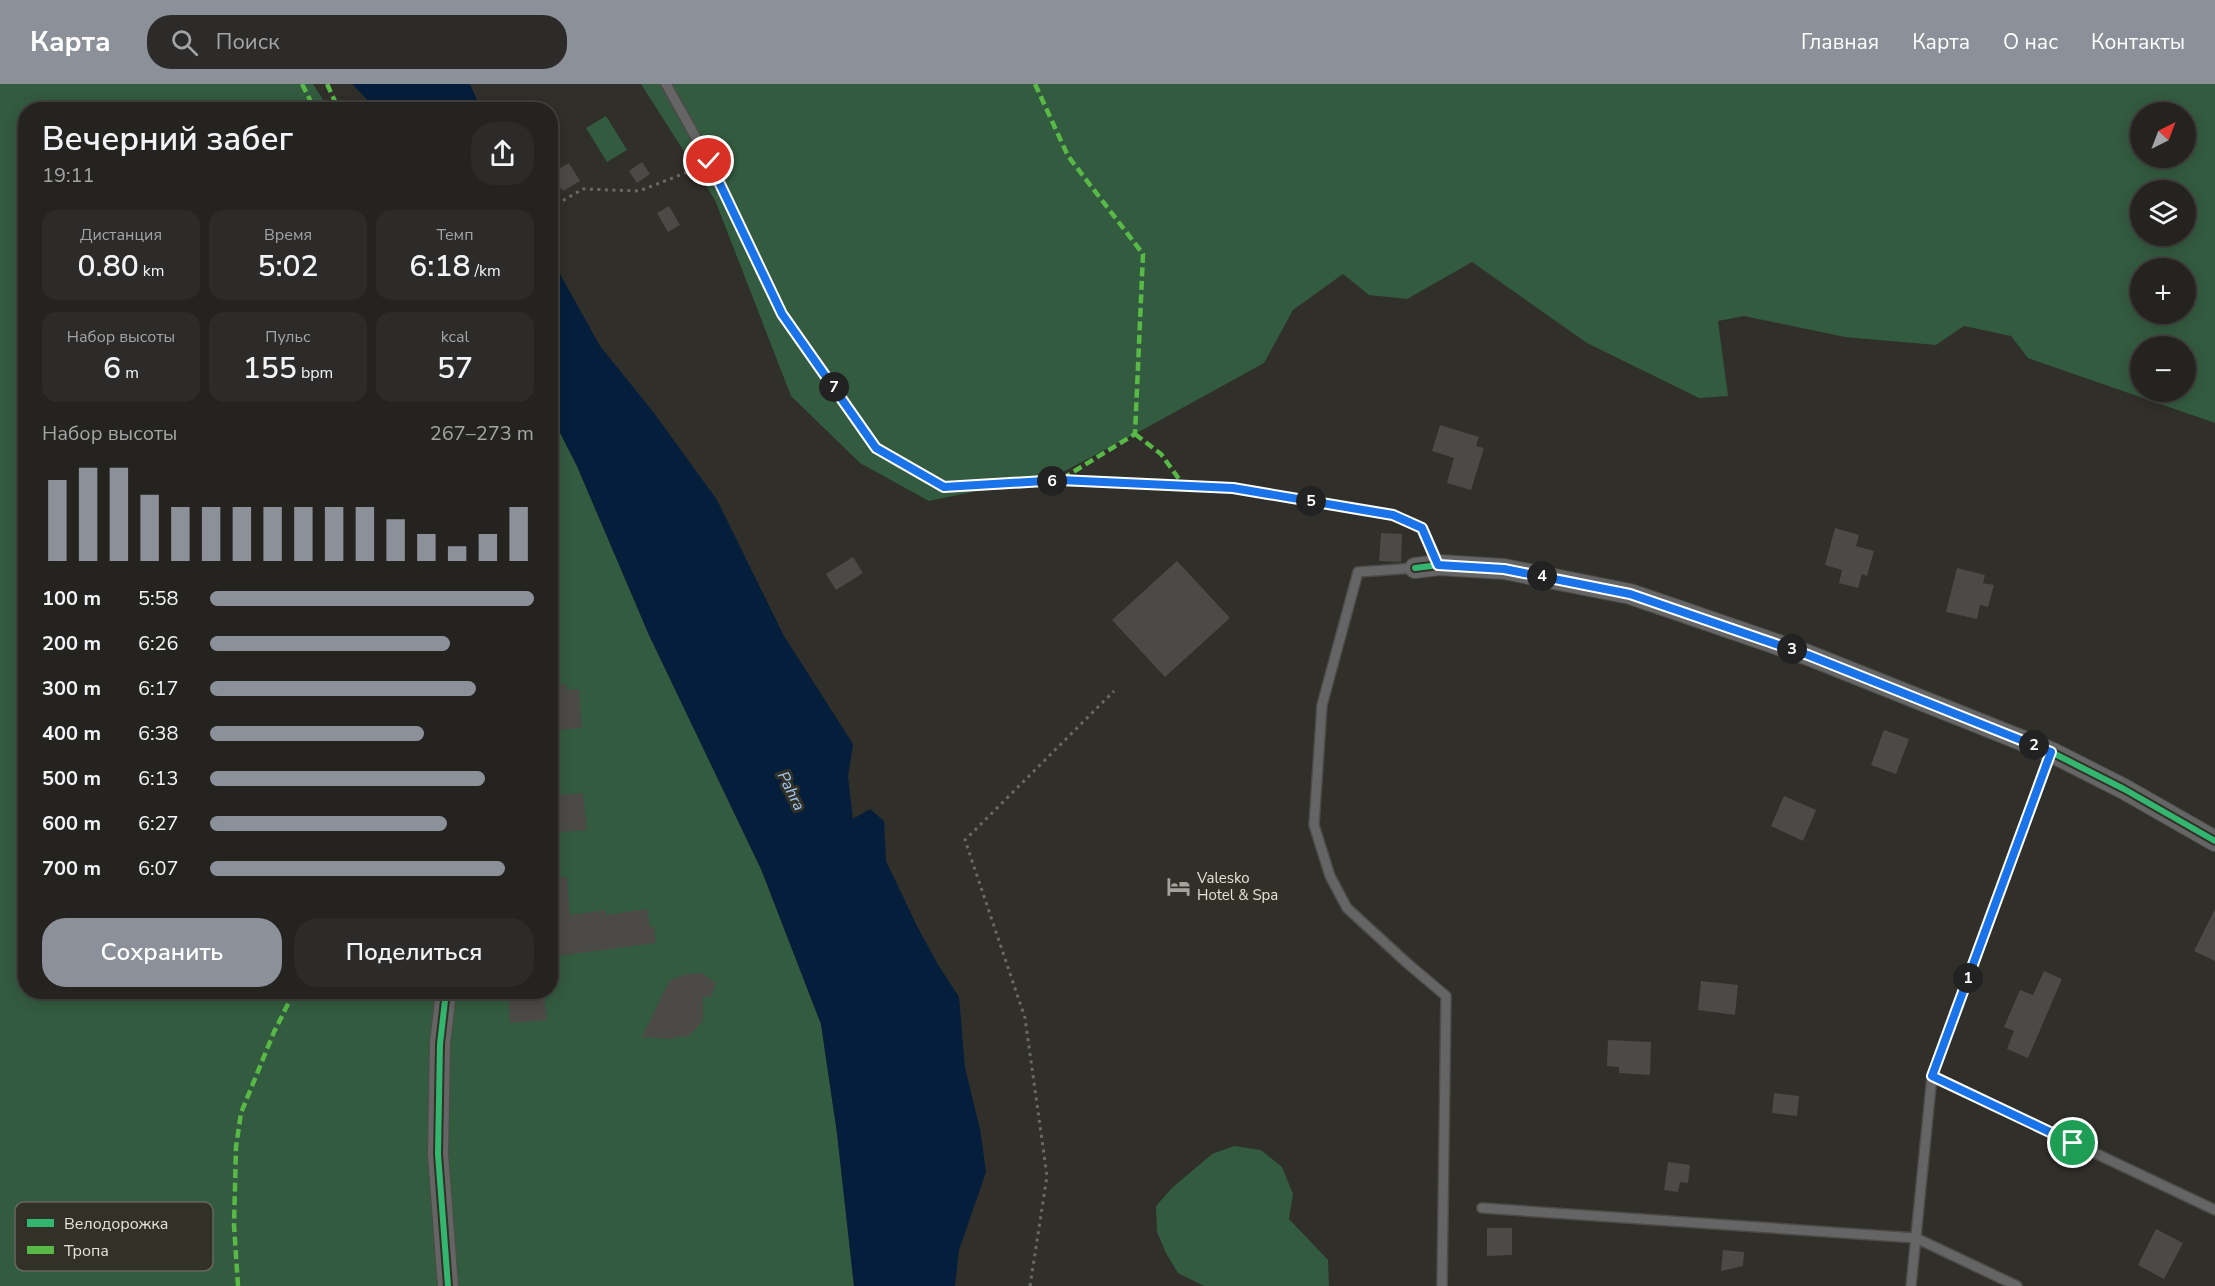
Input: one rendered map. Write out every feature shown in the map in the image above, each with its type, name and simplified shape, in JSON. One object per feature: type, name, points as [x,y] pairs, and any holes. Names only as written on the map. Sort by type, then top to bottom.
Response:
[{"type":"street","points":[[1415,568],[1438,565],[1504,569],[1630,594],[1808,655],[2051,752],[2124,789],[2215,841]]},
{"type":"street","points":[[445,999],[440,1044],[438,1154],[448,1286]]},
{"type":"lane","points":[[666,84],[709,161],[782,314],[876,448],[944,487],[1060,480],[1233,488],[1393,515],[1422,528],[1438,565]]},
{"type":"lane","points":[[1415,568],[1358,573],[1322,705],[1314,825],[1330,876],[1347,908],[1446,996],[1443,1286]]},
{"type":"lane","points":[[1911,1286],[1932,1076],[2051,752]]},
{"type":"lane","points":[[1932,1076],[2215,1210]]},
{"type":"lane","points":[[1482,1208],[1916,1238],[2017,1286]]},
{"type":"path","points":[[558,204],[584,189],[639,190],[697,169]]},
{"type":"path","points":[[1030,1286],[1047,1176],[1025,1018],[965,840],[1114,691]]},
{"type":"green space","points":[[0,84],[313,84],[325,102],[18,102],[18,999],[558,999],[558,429],[577,466],[649,635],[761,869],[821,1024],[837,1133],[854,1286],[0,1286]]},
{"type":"green space","points":[[641,84],[2215,84],[2215,423],[2155,402],[2196,402],[2196,336],[2130,336],[2130,393],[2028,358],[2011,336],[1964,326],[1936,345],[1845,337],[1744,316],[1718,321],[1728,396],[1699,398],[1587,343],[1472,262],[1407,299],[1369,295],[1343,274],[1293,310],[1264,363],[1135,434],[1059,474],[929,501],[860,463],[791,396],[715,200]]},
{"type":"green space","points":[[606,116],[627,150],[607,162],[586,128]]},
{"type":"green space","points":[[1234,1146],[1261,1150],[1282,1167],[1293,1194],[1289,1219],[1328,1260],[1329,1286],[1204,1286],[1178,1273],[1157,1232],[1156,1206],[1172,1188],[1212,1154]]},
{"type":"water","points":[[352,84],[470,84],[478,102],[369,102]]},
{"type":"water","name":"Pahra","points":[[558,271],[600,346],[654,413],[717,500],[784,636],[853,744],[848,777],[853,819],[870,809],[884,821],[886,861],[917,926],[959,997],[965,1068],[980,1129],[986,1172],[959,1250],[955,1286],[854,1286],[837,1133],[821,1024],[761,869],[649,635],[577,466],[558,429]]},
{"type":"building","points":[[642,162],[650,174],[637,183],[629,171]]},
{"type":"building","points":[[569,163],[580,181],[563,191],[561,188],[558,190],[558,169]]},
{"type":"building","points":[[669,206],[680,225],[668,232],[657,213]]},
{"type":"building","points":[[1440,425],[1479,437],[1476,446],[1484,448],[1471,490],[1447,483],[1454,458],[1432,451]]},
{"type":"building","points":[[1835,528],[1859,535],[1856,546],[1874,551],[1867,576],[1862,574],[1858,588],[1839,583],[1842,570],[1825,565]]},
{"type":"building","points":[[1381,533],[1402,534],[1401,562],[1379,561]]},
{"type":"building","points":[[853,557],[863,573],[836,590],[826,574]]},
{"type":"building","points":[[1177,561],[1230,618],[1165,677],[1112,620]]},
{"type":"building","points":[[1957,568],[1985,575],[1983,583],[1994,585],[1988,607],[1980,605],[1977,619],[1946,612]]},
{"type":"building","points":[[558,684],[566,684],[567,690],[579,689],[582,728],[558,730]]},
{"type":"building","points":[[1884,730],[1909,739],[1896,774],[1871,765]]},
{"type":"building","points":[[583,793],[587,830],[558,832],[558,795]]},
{"type":"building","points":[[1784,796],[1816,810],[1803,841],[1771,826]]},
{"type":"building","points":[[567,877],[570,915],[605,910],[606,915],[647,909],[650,927],[654,927],[656,943],[558,956],[558,878]]},
{"type":"building","points":[[2215,909],[2215,961],[2194,951]]},
{"type":"building","points":[[2044,971],[2062,979],[2028,1058],[2007,1049],[2014,1031],[2004,1027],[2020,990],[2033,995]]},
{"type":"building","points":[[702,973],[716,983],[711,997],[703,997],[703,1021],[688,1037],[679,1036],[672,1039],[642,1037],[669,981],[686,974]]},
{"type":"building","points":[[1701,981],[1738,985],[1735,1015],[1698,1010]]},
{"type":"building","points":[[508,999],[545,999],[547,1020],[510,1023]]},
{"type":"building","points":[[1608,1040],[1651,1042],[1650,1075],[1619,1073],[1619,1067],[1607,1066]]},
{"type":"building","points":[[1774,1093],[1799,1096],[1797,1116],[1772,1113]]},
{"type":"building","points":[[1668,1162],[1690,1165],[1688,1183],[1680,1182],[1678,1192],[1664,1190]]},
{"type":"building","points":[[1487,1228],[1512,1228],[1512,1255],[1487,1256]]},
{"type":"building","points":[[2156,1229],[2183,1243],[2164,1279],[2138,1265]]},
{"type":"building","points":[[1723,1250],[1744,1252],[1743,1266],[1721,1271]]},
{"type":"marked path","points":[[302,84],[311,102]]},
{"type":"marked path","points":[[327,84],[335,102]]},
{"type":"marked path","points":[[1035,84],[1068,156],[1143,254],[1135,434],[1060,480]]},
{"type":"marked path","points":[[1135,434],[1161,454],[1184,486]]},
{"type":"marked path","points":[[238,1286],[234,1225],[236,1147],[241,1113],[274,1032],[290,999]]},
{"type":"cycle path","points":[[1415,568],[1439,565],[1504,569],[1630,594],[1680,611],[1808,655],[2051,752],[2124,789],[2215,841]]},
{"type":"cycle path","points":[[445,999],[440,1044],[438,1154],[448,1286]]},
{"type":"place","name":"Valesko Hotel & Spa","points":[[1179,887]]},
{"type":"route","points":[[709,161],[782,314],[876,448],[944,487],[1060,480],[1233,488],[1393,515],[1422,528],[1438,565],[1504,569],[1630,594],[1808,655],[2051,752],[1932,1076],[2073,1143]]}]
